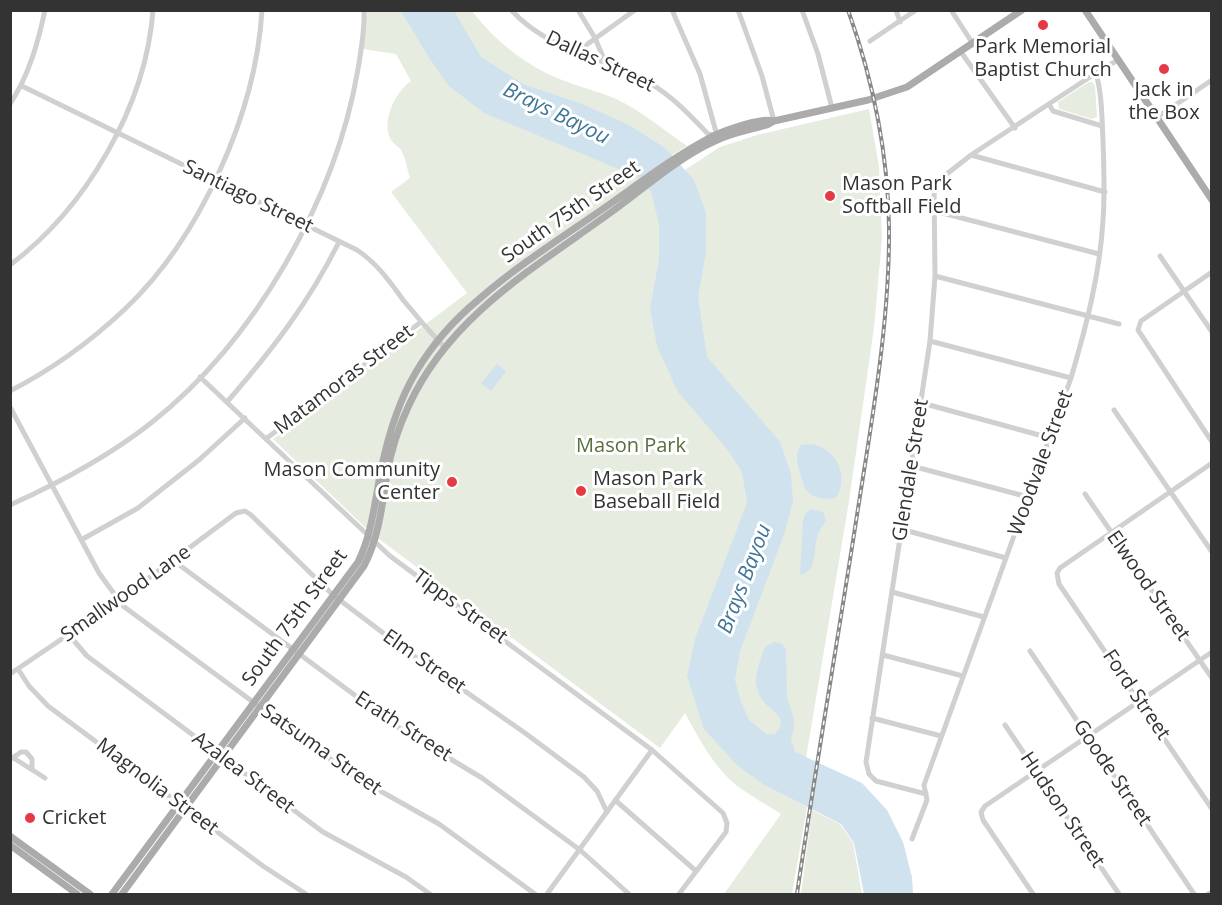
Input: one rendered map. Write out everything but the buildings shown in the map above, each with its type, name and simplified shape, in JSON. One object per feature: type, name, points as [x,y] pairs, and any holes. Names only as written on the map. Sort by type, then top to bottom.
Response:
[{"type":"main road","name":"South 75th Street","points":[[687,154],[716,141],[774,121],[878,97],[907,87],[1022,10]]},
{"type":"main road","points":[[1085,10],[1212,200]]},
{"type":"main road","name":"South 75th Street","points":[[336,598],[358,562],[368,535],[392,425],[416,373],[438,340],[477,300],[715,135],[753,123],[774,121]]},
{"type":"main road","name":"South 75th Street","points":[[112,894],[220,755],[295,651],[364,566],[379,529],[388,471],[400,428],[422,377],[444,347],[482,306],[634,192]]},
{"type":"main road","points":[[392,425],[400,428]]},
{"type":"main road","name":"South 75th Street","points":[[122,894],[182,805]]},
{"type":"main road","points":[[10,836],[90,894]]},
{"type":"main road","points":[[10,845],[77,894]]},
{"type":"street","points":[[10,104],[22,86],[39,39],[45,10]]},
{"type":"street","points":[[10,265],[32,249],[68,212],[94,176],[133,96],[143,66],[153,10]]},
{"type":"street","points":[[10,391],[44,374],[83,346],[127,307],[160,269],[188,230],[230,149],[253,75],[262,10]]},
{"type":"street","points":[[10,505],[53,486],[109,455],[153,421],[201,377],[263,299],[306,225],[333,166],[347,119],[363,34],[364,10]]},
{"type":"street","name":"Dallas Street","points":[[511,10],[537,33],[575,53],[636,75],[658,87],[680,104],[708,134],[715,135]]},
{"type":"street","points":[[578,10],[595,38],[606,64]]},
{"type":"street","points":[[575,53],[635,10]]},
{"type":"street","points":[[672,10],[700,74],[715,135]]},
{"type":"street","points":[[738,10],[762,76],[774,121]]},
{"type":"street","points":[[802,10],[818,54],[832,108]]},
{"type":"street","points":[[896,10],[900,22]]},
{"type":"street","points":[[870,41],[916,10]]},
{"type":"street","points":[[951,10],[973,44]]},
{"type":"street","points":[[961,52],[1015,128]]},
{"type":"street","points":[[971,156],[1118,60]]},
{"type":"street","name":"Woodvale Street","points":[[912,839],[927,800],[924,785],[1071,378],[1087,317],[1099,254],[1105,192],[1102,126],[1096,73]]},
{"type":"street","points":[[1156,118],[1212,80]]},
{"type":"street","name":"Santiago Street","points":[[22,86],[357,250],[371,260],[444,347]]},
{"type":"street","points":[[1049,104],[1053,111],[1102,126]]},
{"type":"street","points":[[971,156],[1105,192]]},
{"type":"street","name":"Glendale Street","points":[[926,794],[876,781],[869,774],[866,760],[930,341],[935,276],[934,184],[971,156]]},
{"type":"street","points":[[935,211],[1099,254]]},
{"type":"street","points":[[227,402],[269,354],[290,325],[313,290],[339,242]]},
{"type":"street","points":[[1160,256],[1212,332]]},
{"type":"street","points":[[1212,272],[1141,321],[1138,327],[1138,334],[1212,442]]},
{"type":"street","points":[[935,276],[1119,324]]},
{"type":"street","name":"Matamoras Street","points":[[267,438],[421,322]]},
{"type":"street","points":[[930,341],[1071,378]]},
{"type":"street","name":"Tipps Street","points":[[201,377],[390,556],[652,750],[723,813],[726,832],[696,871]]},
{"type":"street","points":[[922,403],[1050,438]]},
{"type":"street","name":"Satsuma Street","points":[[10,407],[99,573],[118,601],[352,775],[439,824],[535,894]]},
{"type":"street","points":[[1114,410],[1212,552]]},
{"type":"street","points":[[81,540],[138,508],[199,460],[245,418]]},
{"type":"street","points":[[1112,533],[1212,463]]},
{"type":"street","points":[[912,466],[1028,497]]},
{"type":"street","name":"Elwood Street","points":[[1085,494],[1212,678]]},
{"type":"street","name":"Elm Street","points":[[240,512],[244,511],[251,515],[336,598],[584,777],[597,791],[607,812]]},
{"type":"street","name":"Smallwood Lane","points":[[10,674],[118,601],[240,512]]},
{"type":"street","points":[[901,530],[1006,558]]},
{"type":"street","name":"Ford Street","points":[[1112,533],[1060,568],[1057,573],[1059,583],[1212,808]]},
{"type":"street","name":"Erath Street","points":[[174,561],[399,728],[482,778],[580,850],[629,894]]},
{"type":"street","points":[[892,592],[984,617]]},
{"type":"street","name":"Azalea Street","points":[[69,635],[87,656],[323,832],[406,877],[430,894]]},
{"type":"street","name":"Goode Street","points":[[1030,651],[1194,894]]},
{"type":"street","points":[[1033,894],[983,820],[982,810],[1212,652]]},
{"type":"street","points":[[883,655],[963,676]]},
{"type":"street","name":"Magnolia Street","points":[[18,669],[29,686],[48,706],[263,866],[306,894]]},
{"type":"street","points":[[872,718],[941,736]]},
{"type":"street","name":"Hudson Street","points":[[1005,725],[1119,894]]},
{"type":"street","points":[[547,894],[652,750]]},
{"type":"street","points":[[32,769],[32,759],[26,752],[21,752],[11,758],[45,778]]},
{"type":"street","points":[[615,800],[696,871],[679,894]]},
{"type":"green space","name":"Mason Park","points":[[367,11],[472,11],[501,42],[536,68],[562,80],[614,98],[642,114],[687,146],[638,176],[651,192],[720,147],[757,135],[869,109],[879,167],[882,239],[874,328],[849,501],[806,758],[776,743],[764,785],[807,807],[792,894],[724,894],[781,814],[742,790],[721,770],[685,713],[660,748],[371,533],[273,439],[467,293],[391,192],[410,178],[403,153],[391,140],[388,124],[395,99],[411,81],[396,54],[363,49]]},
{"type":"green space","points":[[1089,82],[1095,86],[1097,117],[1092,119],[1059,109],[1058,102]]},
{"type":"green space","points":[[812,810],[840,824],[853,843],[862,894],[801,894]]},
{"type":"water","name":"Brays Bayou","points":[[401,11],[454,11],[481,57],[523,84],[582,104],[629,125],[665,148],[694,180],[706,213],[706,252],[698,297],[707,357],[780,442],[791,474],[793,501],[785,532],[740,651],[735,680],[741,702],[749,720],[766,734],[775,734],[781,724],[780,720],[762,699],[756,679],[765,647],[774,642],[782,644],[786,650],[787,697],[793,716],[794,727],[791,739],[795,752],[862,783],[887,810],[903,842],[912,877],[913,894],[864,894],[854,843],[841,824],[764,785],[737,765],[704,729],[687,676],[695,639],[747,503],[742,472],[727,449],[678,392],[657,346],[650,308],[659,260],[659,224],[651,192],[638,177],[484,113],[449,86]]},
{"type":"water","points":[[497,364],[506,371],[491,391],[481,383]]},
{"type":"water","points":[[811,444],[827,451],[838,464],[842,481],[836,498],[814,496],[804,485],[797,454],[801,445]]},
{"type":"water","points":[[811,509],[823,512],[826,521],[820,529],[810,570],[800,575],[803,521],[805,514]]},
{"type":"railway","points":[[797,894],[873,416],[886,302],[889,227],[886,172],[872,90],[848,10]]},
{"type":"place","name":"Park Memorial Baptist Church","points":[[1043,25]]},
{"type":"place","name":"Jack in the Box","points":[[1164,69]]},
{"type":"place","name":"Mason Park Softball Field","points":[[830,196]]},
{"type":"place","name":"Mason Community Center","points":[[452,482]]},
{"type":"place","name":"Mason Park Baseball Field","points":[[581,491]]},
{"type":"place","name":"Cricket","points":[[30,818]]}]
